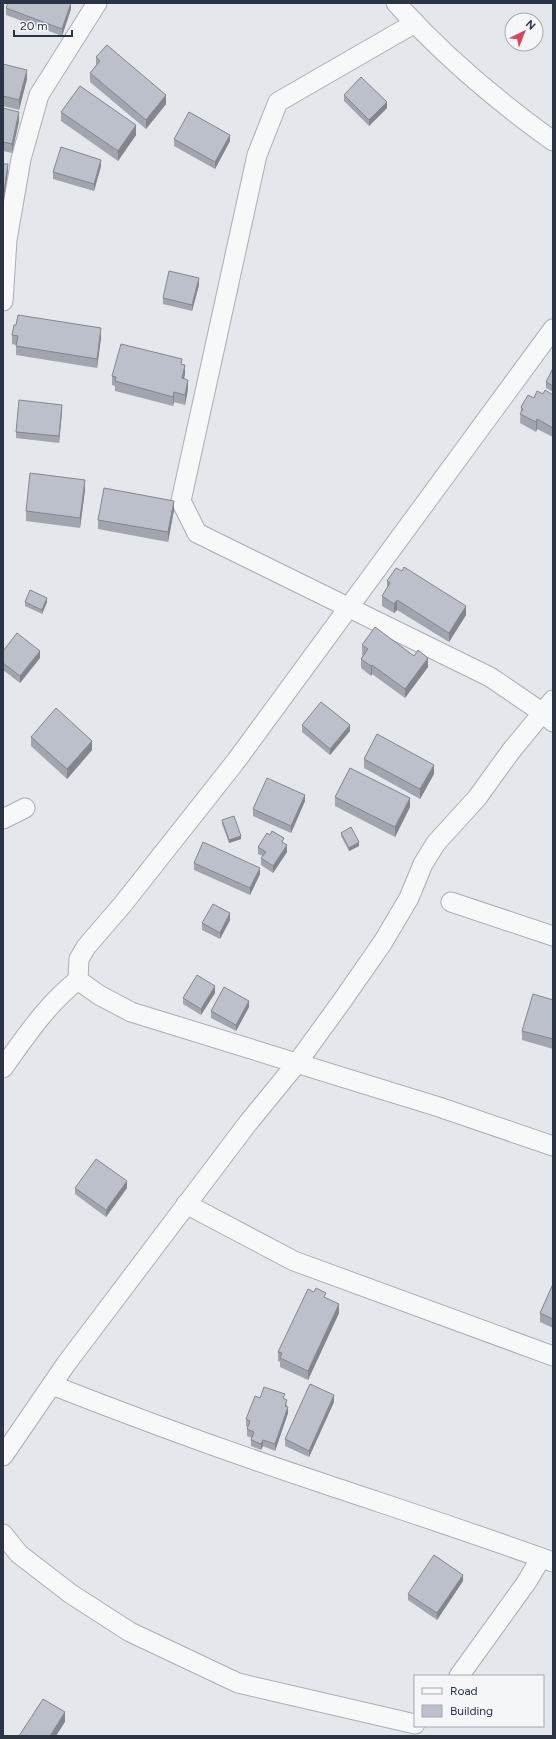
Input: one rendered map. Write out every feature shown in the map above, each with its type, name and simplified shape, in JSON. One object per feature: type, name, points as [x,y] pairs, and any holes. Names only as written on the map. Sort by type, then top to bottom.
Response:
[{"type":"street","points":[[3,301],[7,240],[21,158],[39,95],[97,3]]},
{"type":"street","points":[[396,3],[414,23],[482,86],[553,141]]},
{"type":"street","points":[[3,1456],[66,1364],[248,1123],[297,1063],[383,942],[409,898],[423,864],[436,843],[477,798],[511,751],[550,712],[490,677],[197,533],[181,501],[257,155],[278,102],[414,23]]},
{"type":"street","points":[[78,980],[79,960],[86,948],[236,761],[553,329]]},
{"type":"street","points":[[3,820],[25,808]]},
{"type":"street","points":[[450,902],[553,936]]},
{"type":"street","points":[[78,980],[99,995],[131,1012],[440,1107],[553,1146]]},
{"type":"street","points":[[3,1068],[42,1014],[66,989],[78,980]]},
{"type":"street","points":[[186,1204],[294,1261],[553,1356]]},
{"type":"street","points":[[52,1385],[153,1424],[547,1560],[526,1583],[460,1675]]},
{"type":"street","points":[[3,1534],[20,1554],[77,1598],[130,1632],[238,1683],[414,1724]]},
{"type":"street","points":[[416,1736],[422,1727]]},
{"type":"building","points":[[8,3],[71,3],[62,29],[6,8]]},
{"type":"building","points":[[107,45],[166,95],[146,120],[90,73],[100,61],[96,57]]},
{"type":"building","points":[[3,64],[27,70],[19,100],[3,96]]},
{"type":"building","points":[[361,77],[387,102],[369,120],[344,95]]},
{"type":"building","points":[[80,86],[136,125],[118,151],[61,112]]},
{"type":"building","points":[[3,108],[19,112],[12,144],[3,142]]},
{"type":"building","points":[[189,112],[230,135],[215,162],[174,139]]},
{"type":"building","points":[[61,147],[101,160],[94,184],[53,172]]},
{"type":"building","points":[[3,164],[8,164],[4,192],[3,191]]},
{"type":"building","points":[[169,271],[199,278],[192,305],[163,298]]},
{"type":"building","points":[[18,315],[101,328],[97,359],[16,346],[18,336],[12,335]]},
{"type":"building","points":[[121,344],[182,359],[181,364],[185,365],[182,378],[188,380],[185,395],[174,392],[173,397],[115,381],[116,377],[112,376]]},
{"type":"building","points":[[553,368],[553,386],[546,382]]},
{"type":"building","points":[[545,390],[553,395],[553,428],[537,419],[536,422],[520,414],[523,409],[521,407],[528,395],[534,398],[537,391],[543,394]]},
{"type":"building","points":[[19,400],[62,405],[59,436],[16,432]]},
{"type":"building","points":[[30,473],[85,480],[80,518],[26,511]]},
{"type":"building","points":[[104,488],[174,501],[168,532],[98,520]]},
{"type":"building","points":[[404,567],[466,606],[449,633],[397,600],[394,604],[382,596],[390,583],[387,581],[396,568],[402,571]]},
{"type":"building","points":[[30,590],[47,598],[42,610],[25,602]]},
{"type":"building","points":[[375,627],[414,656],[418,650],[428,658],[405,689],[372,665],[371,666],[361,659],[368,649],[362,645]]},
{"type":"building","points":[[17,633],[40,651],[20,676],[3,663],[3,651]]},
{"type":"building","points":[[321,702],[350,725],[330,749],[302,725]]},
{"type":"building","points":[[56,708],[92,741],[67,769],[31,737]]},
{"type":"building","points":[[377,734],[434,765],[420,789],[364,759]]},
{"type":"building","points":[[350,768],[410,798],[395,827],[335,797]]},
{"type":"building","points":[[267,778],[305,795],[291,826],[253,809]]},
{"type":"building","points":[[234,816],[241,836],[229,840],[222,820]]},
{"type":"building","points":[[351,827],[359,842],[349,848],[341,833]]},
{"type":"building","points":[[272,831],[284,838],[282,842],[287,845],[273,866],[261,858],[266,852],[258,847],[267,833],[270,835]]},
{"type":"building","points":[[203,842],[260,868],[250,888],[194,863]]},
{"type":"building","points":[[213,904],[230,913],[220,933],[202,923]]},
{"type":"building","points":[[197,975],[215,986],[201,1009],[183,998]]},
{"type":"building","points":[[224,987],[249,1001],[236,1025],[211,1011]]},
{"type":"building","points":[[533,994],[553,1000],[553,1039],[522,1031]]},
{"type":"building","points":[[96,1159],[127,1181],[106,1210],[75,1188]]},
{"type":"building","points":[[553,1284],[553,1319],[540,1313]]},
{"type":"building","points":[[316,1288],[326,1293],[324,1297],[339,1304],[308,1371],[280,1358],[282,1353],[278,1352],[308,1289],[314,1292]]},
{"type":"building","points":[[310,1384],[334,1395],[309,1451],[285,1439]]},
{"type":"building","points":[[264,1387],[285,1394],[283,1398],[287,1400],[285,1406],[288,1407],[275,1444],[263,1440],[261,1444],[251,1440],[254,1432],[247,1429],[250,1421],[246,1419],[255,1396],[260,1398]]},
{"type":"building","points":[[434,1555],[463,1575],[437,1613],[408,1594]]},
{"type":"building","points":[[43,1699],[65,1712],[50,1736],[19,1736]]}]
